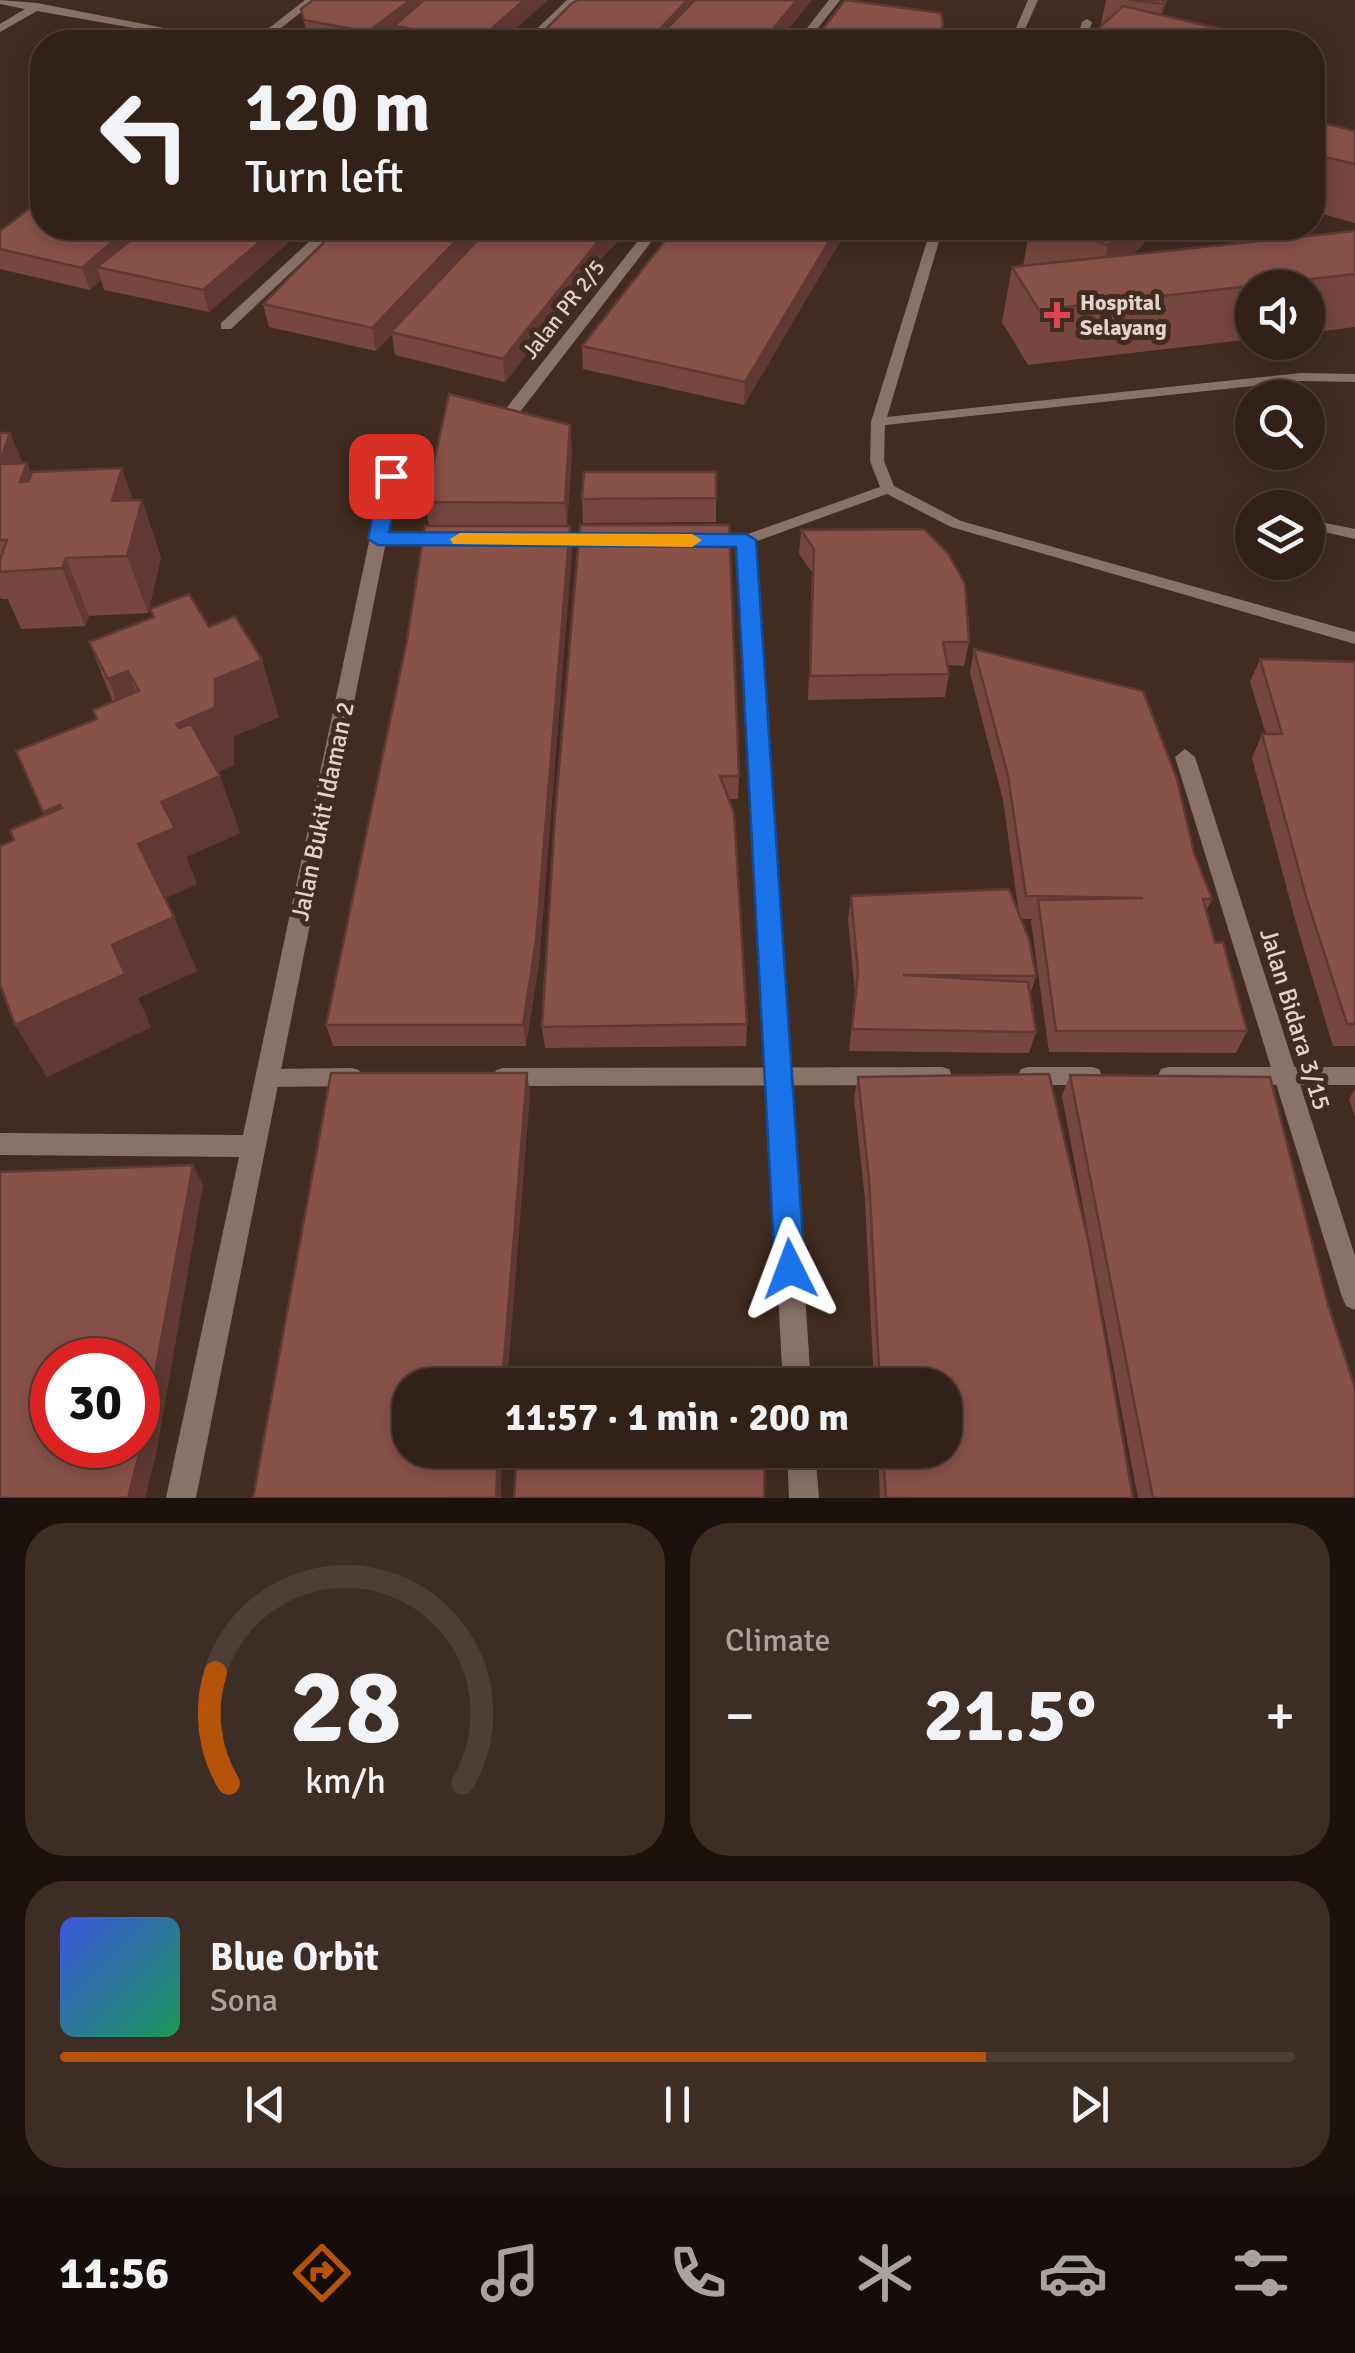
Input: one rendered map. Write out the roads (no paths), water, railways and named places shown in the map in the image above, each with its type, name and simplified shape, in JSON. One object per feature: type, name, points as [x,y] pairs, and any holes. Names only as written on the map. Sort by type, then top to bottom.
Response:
[{"type":"street","points":[[0,29],[47,0]]},
{"type":"street","points":[[272,30],[312,0]]},
{"type":"street","points":[[541,30],[573,0]]},
{"type":"street","points":[[0,1],[161,30]]},
{"type":"street","points":[[810,30],[831,4],[847,12]]},
{"type":"street","points":[[226,326],[318,240]]},
{"type":"street","name":"Jalan PR 2/5","points":[[507,418],[646,240]]},
{"type":"street","name":"Jalan Bukit Idaman 2","points":[[181,1498],[391,476]]},
{"type":"street","points":[[746,540],[796,1368]]},
{"type":"street","name":"Jalan Bidara 3/15","points":[[1185,757],[1355,1297]]},
{"type":"street","points":[[0,1144],[254,1146]]},
{"type":"street","points":[[802,1468],[804,1498]]},
{"type":"lane","points":[[1021,30],[1033,0]]},
{"type":"lane","points":[[1084,30],[1087,22]]},
{"type":"lane","points":[[933,240],[878,422],[877,460],[888,489],[956,524],[1355,638]]},
{"type":"lane","points":[[878,422],[1300,378],[1355,378]]},
{"type":"lane","points":[[688,540],[746,540],[888,489]]},
{"type":"lane","points":[[1325,528],[1355,534]]},
{"type":"lane","points":[[378,539],[475,539]]},
{"type":"lane","points":[[484,1077],[973,1076]]},
{"type":"lane","points":[[1012,1076],[1110,1076]]},
{"type":"lane","points":[[1149,1076],[1355,1076]]},
{"type":"lane","points":[[268,1078],[366,1077]]},
{"type":"place","name":"Hospital Selayang","points":[[1057,315]]}]
